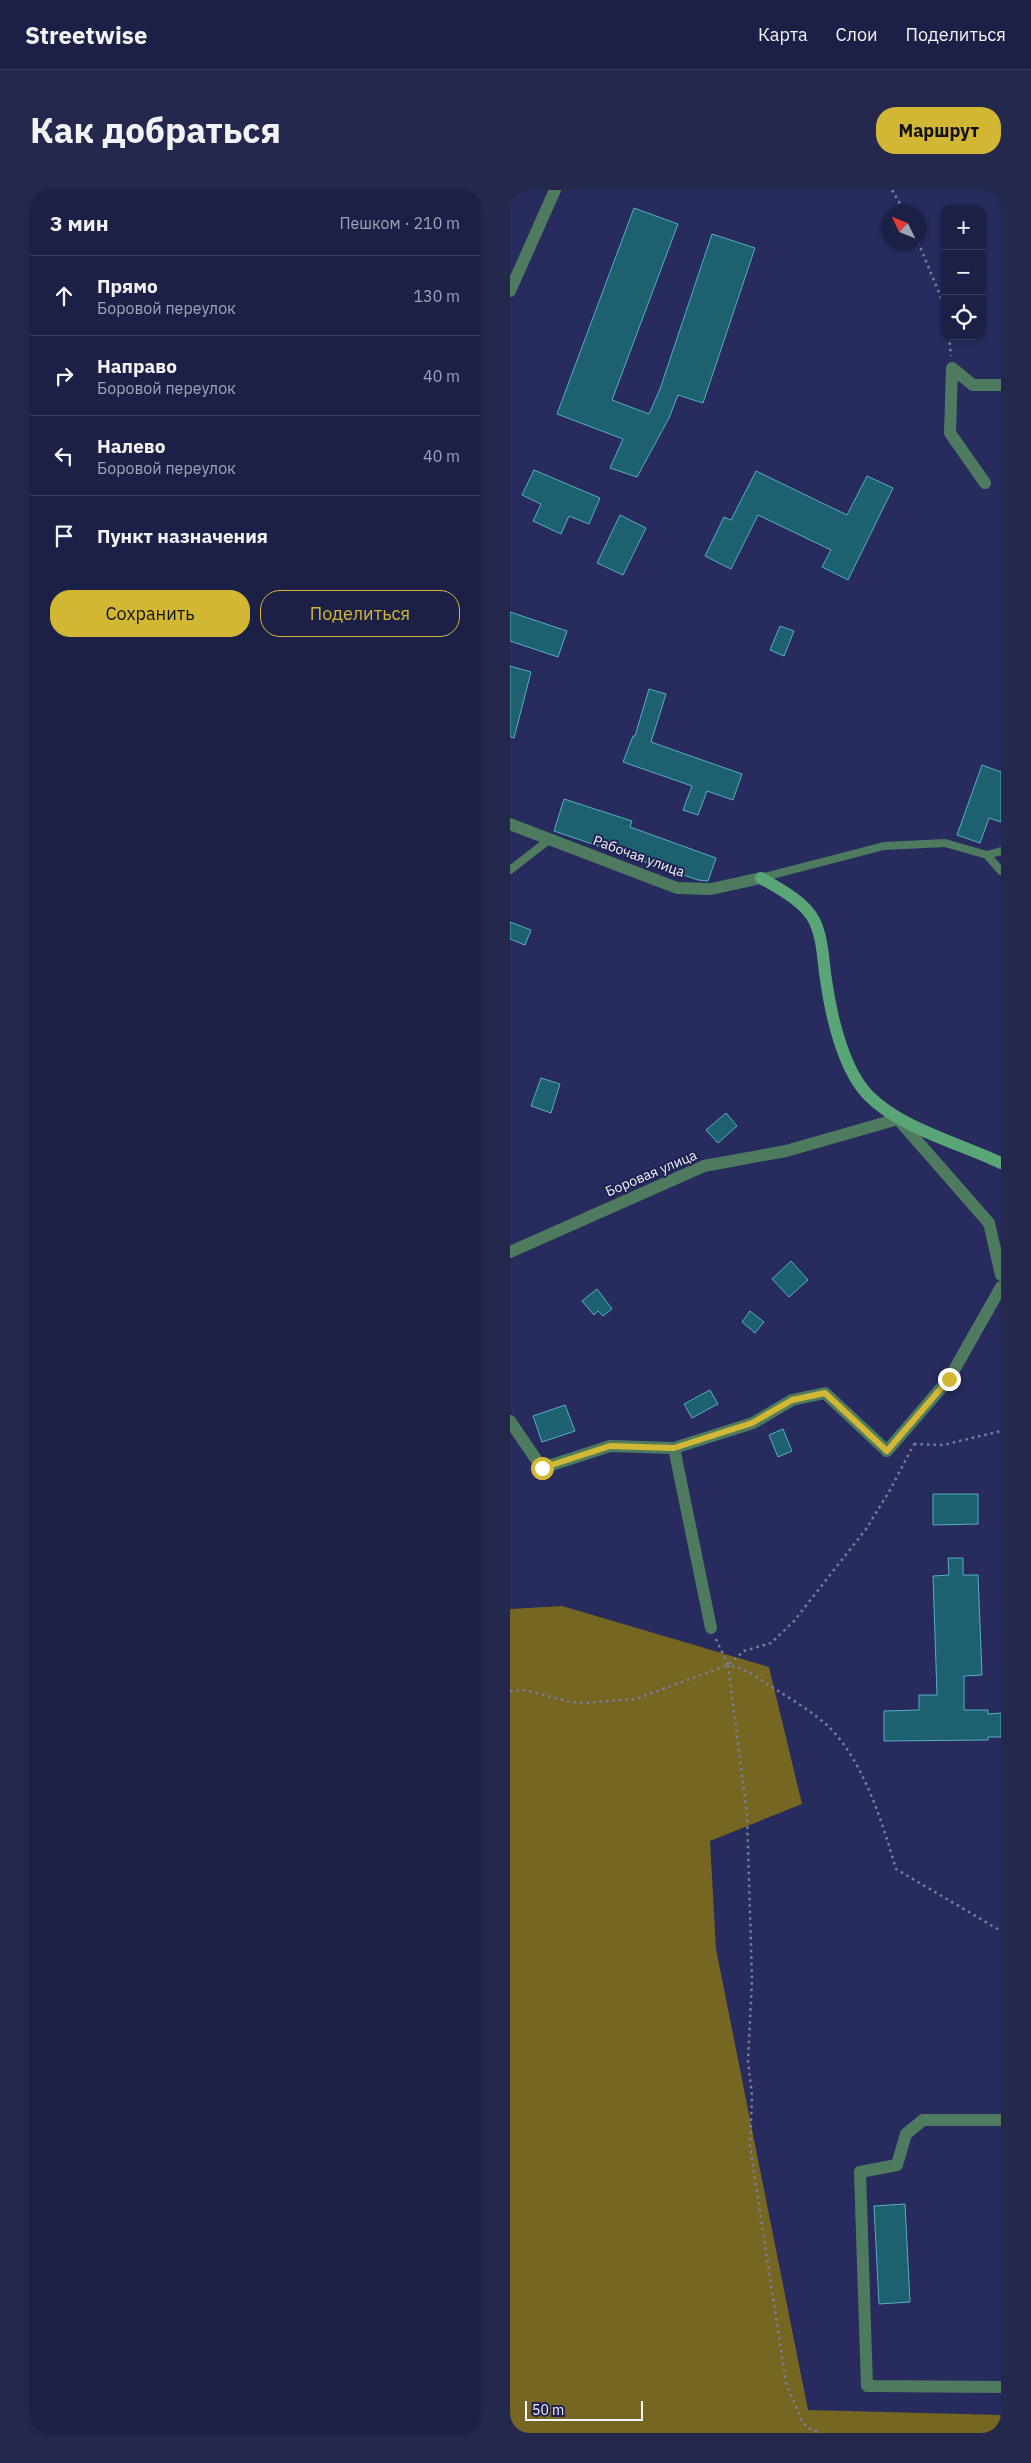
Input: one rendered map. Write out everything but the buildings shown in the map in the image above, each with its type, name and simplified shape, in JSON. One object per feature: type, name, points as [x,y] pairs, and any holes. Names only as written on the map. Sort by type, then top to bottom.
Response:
[{"type":"street","points":[[510,291],[555,190]]},
{"type":"street","points":[[952,368],[973,384],[1001,385]]},
{"type":"street","points":[[952,368],[950,433],[985,483]]},
{"type":"street","name":"Рабочая улица","points":[[510,824],[677,888],[711,889],[761,878]]},
{"type":"street","points":[[761,878],[792,897],[814,919],[821,945],[829,1001],[853,1075],[869,1096],[898,1119],[989,1223],[1001,1275]]},
{"type":"street","points":[[898,1119],[1001,1163]]},
{"type":"street","name":"Боровая улица","points":[[510,1252],[704,1166],[786,1151],[898,1119]]},
{"type":"street","points":[[510,1421],[542,1468],[610,1446],[674,1448],[752,1423],[792,1400],[825,1393],[887,1451],[949,1379],[1001,1287]]},
{"type":"street","points":[[674,1448],[711,1628]]},
{"type":"street","points":[[1001,2120],[922,2120],[906,2134],[897,2165],[860,2172],[867,2386],[1001,2388]]},
{"type":"lane","points":[[510,870],[550,839]]},
{"type":"lane","points":[[761,878],[884,846],[945,843],[987,855],[1001,851]]},
{"type":"lane","points":[[987,855],[1001,871]]},
{"type":"path","points":[[892,190],[901,205]]},
{"type":"path","points":[[921,250],[941,297]]},
{"type":"path","points":[[949,340],[952,368]]},
{"type":"path","points":[[898,1438],[914,1444],[943,1445],[1001,1431]]},
{"type":"path","points":[[510,1691],[526,1690],[566,1701],[606,1703],[636,1699],[728,1665],[744,1651],[771,1643],[794,1621],[875,1515],[914,1444]]},
{"type":"path","points":[[711,1628],[728,1665],[747,1830],[752,1980],[748,2061],[752,2096],[750,2146],[786,2383],[802,2421],[808,2428],[820,2433]]},
{"type":"path","points":[[728,1665],[740,1667],[829,1727],[859,1768],[887,1837],[896,1868],[1001,1931]]},
{"type":"shaded area","points":[[562,1606],[769,1667],[802,1804],[710,1841],[716,1949],[808,2410],[1001,2415],[1001,2433],[510,2433],[510,1609]]},
{"type":"route","points":[[542,1468],[610,1446],[674,1448],[752,1423],[792,1400],[825,1393],[887,1451],[949,1379]]}]
